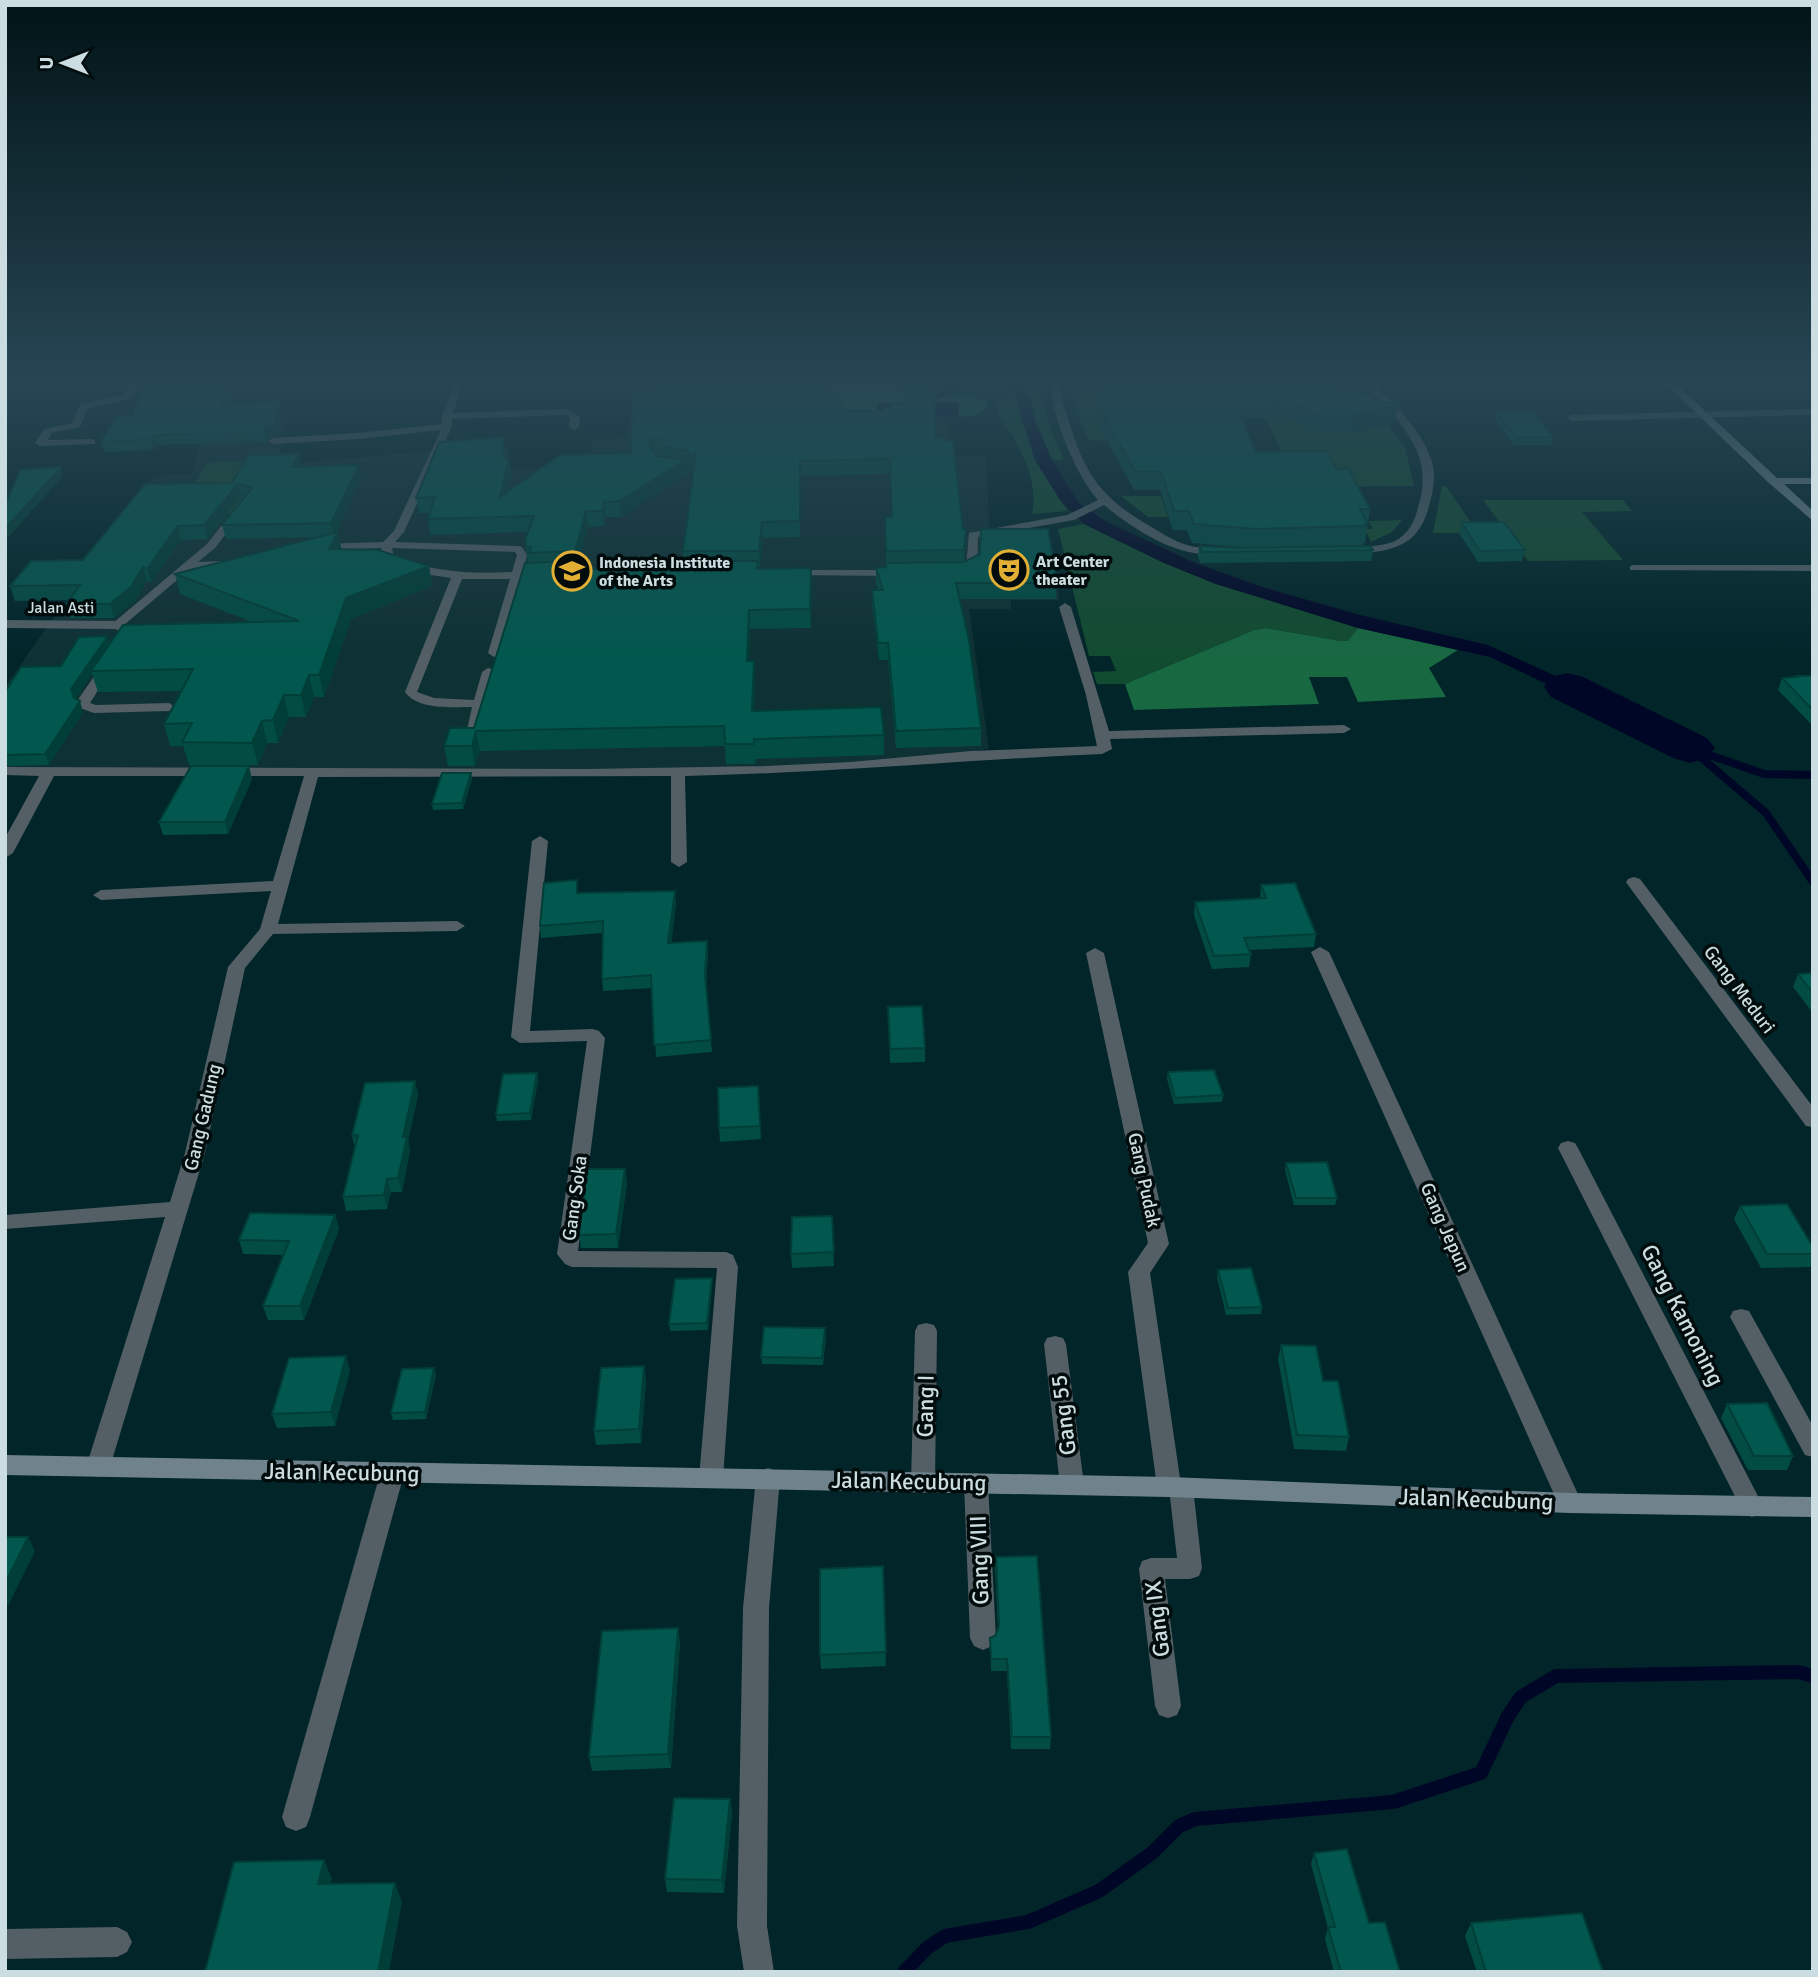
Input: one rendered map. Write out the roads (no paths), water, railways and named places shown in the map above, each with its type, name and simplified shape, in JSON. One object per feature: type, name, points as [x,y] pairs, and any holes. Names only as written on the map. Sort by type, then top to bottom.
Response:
[{"type":"street","points":[[1766,474],[1813,518]]},
{"type":"street","points":[[1773,481],[1813,481]]},
{"type":"street","points":[[5,771],[678,771],[851,766],[971,755],[1102,750],[1105,749],[1103,735],[1065,607]]},
{"type":"street","name":"Jalan Asti","points":[[5,624],[117,625]]},
{"type":"street","points":[[1103,735],[1344,729]]},
{"type":"street","points":[[5,853],[50,771]]},
{"type":"street","points":[[678,771],[679,862]]},
{"type":"street","name":"Gang Gadung","points":[[98,1467],[195,1153],[237,967],[259,944],[268,929],[312,773]]},
{"type":"street","name":"Gang Soka","points":[[540,841],[520,1037],[593,1035],[596,1038],[567,1254],[572,1259],[726,1260],[728,1267],[710,1478]]},
{"type":"street","name":"Gang Meduri","points":[[1634,882],[1813,1121]]},
{"type":"street","points":[[101,895],[278,886]]},
{"type":"street","points":[[268,929],[457,926]]},
{"type":"street","name":"Gang Jepun","points":[[1320,952],[1570,1503]]},
{"type":"street","name":"Gang Pudak","points":[[1096,953],[1159,1244],[1139,1272],[1175,1487]]},
{"type":"street","name":"Gang Kamoning","points":[[1568,1148],[1752,1507]]},
{"type":"street","points":[[5,1223],[178,1209]]},
{"type":"street","points":[[1741,1317],[1813,1448]]},
{"type":"street","name":"Gang I","points":[[923,1482],[926,1331]]},
{"type":"street","name":"Gang 55","points":[[1055,1344],[1072,1485]]},
{"type":"street","name":"Jalan Kecubung","points":[[5,1465],[1175,1487],[1570,1503],[1813,1507]]},
{"type":"street","points":[[296,1817],[392,1474]]},
{"type":"street","points":[[759,1972],[752,1926],[755,1608],[768,1479]]},
{"type":"street","name":"Gang VIII","points":[[976,1483],[983,1638]]},
{"type":"street","name":"Gang IX","points":[[1168,1706],[1151,1569],[1190,1568],[1175,1487]]},
{"type":"street","points":[[5,1944],[117,1942]]},
{"type":"lane","points":[[386,545],[399,532],[424,474]]},
{"type":"lane","points":[[1084,474],[1104,501],[1177,545],[1191,549],[1233,551]]},
{"type":"lane","points":[[1346,551],[1387,547],[1411,536],[1420,525],[1429,487],[1429,474]]},
{"type":"lane","points":[[169,707],[94,709],[84,705],[83,701],[129,633],[117,625],[211,546],[247,501]]},
{"type":"lane","points":[[950,573],[971,570],[973,535],[1070,518],[1104,501]]},
{"type":"lane","points":[[386,545],[389,559],[418,572],[457,578],[554,574]]},
{"type":"lane","points":[[418,572],[419,545]]},
{"type":"lane","points":[[303,548],[419,545],[518,549],[522,555],[514,575],[494,653]]},
{"type":"lane","points":[[187,566],[237,563]]},
{"type":"lane","points":[[1634,568],[1813,568]]},
{"type":"lane","points":[[783,573],[911,573]]},
{"type":"lane","points":[[457,578],[411,692],[415,697],[433,702],[479,704]]},
{"type":"lane","points":[[473,730],[488,672]]},
{"type":"water","points":[[1044,474],[1061,474],[1079,503],[1107,522],[1193,562],[1262,587],[1360,615],[1488,645],[1647,718],[1633,725],[1490,657],[1358,628],[1216,584],[1164,563],[1084,524],[1060,500]]},
{"type":"waterway","points":[[1567,687],[1690,748]]},
{"type":"waterway","points":[[1690,748],[1766,813],[1813,882]]},
{"type":"waterway","points":[[1701,752],[1764,774],[1813,775]]},
{"type":"waterway","points":[[904,1972],[927,1948],[945,1936],[1028,1922],[1099,1891],[1152,1853],[1179,1826],[1195,1819],[1393,1802],[1481,1773],[1508,1716],[1521,1697],[1556,1676],[1798,1672],[1813,1676]]},
{"type":"place","name":"Art Center theater","points":[[1009,570]]},
{"type":"place","name":"Indonesia Institute of the Arts","points":[[572,571]]}]
